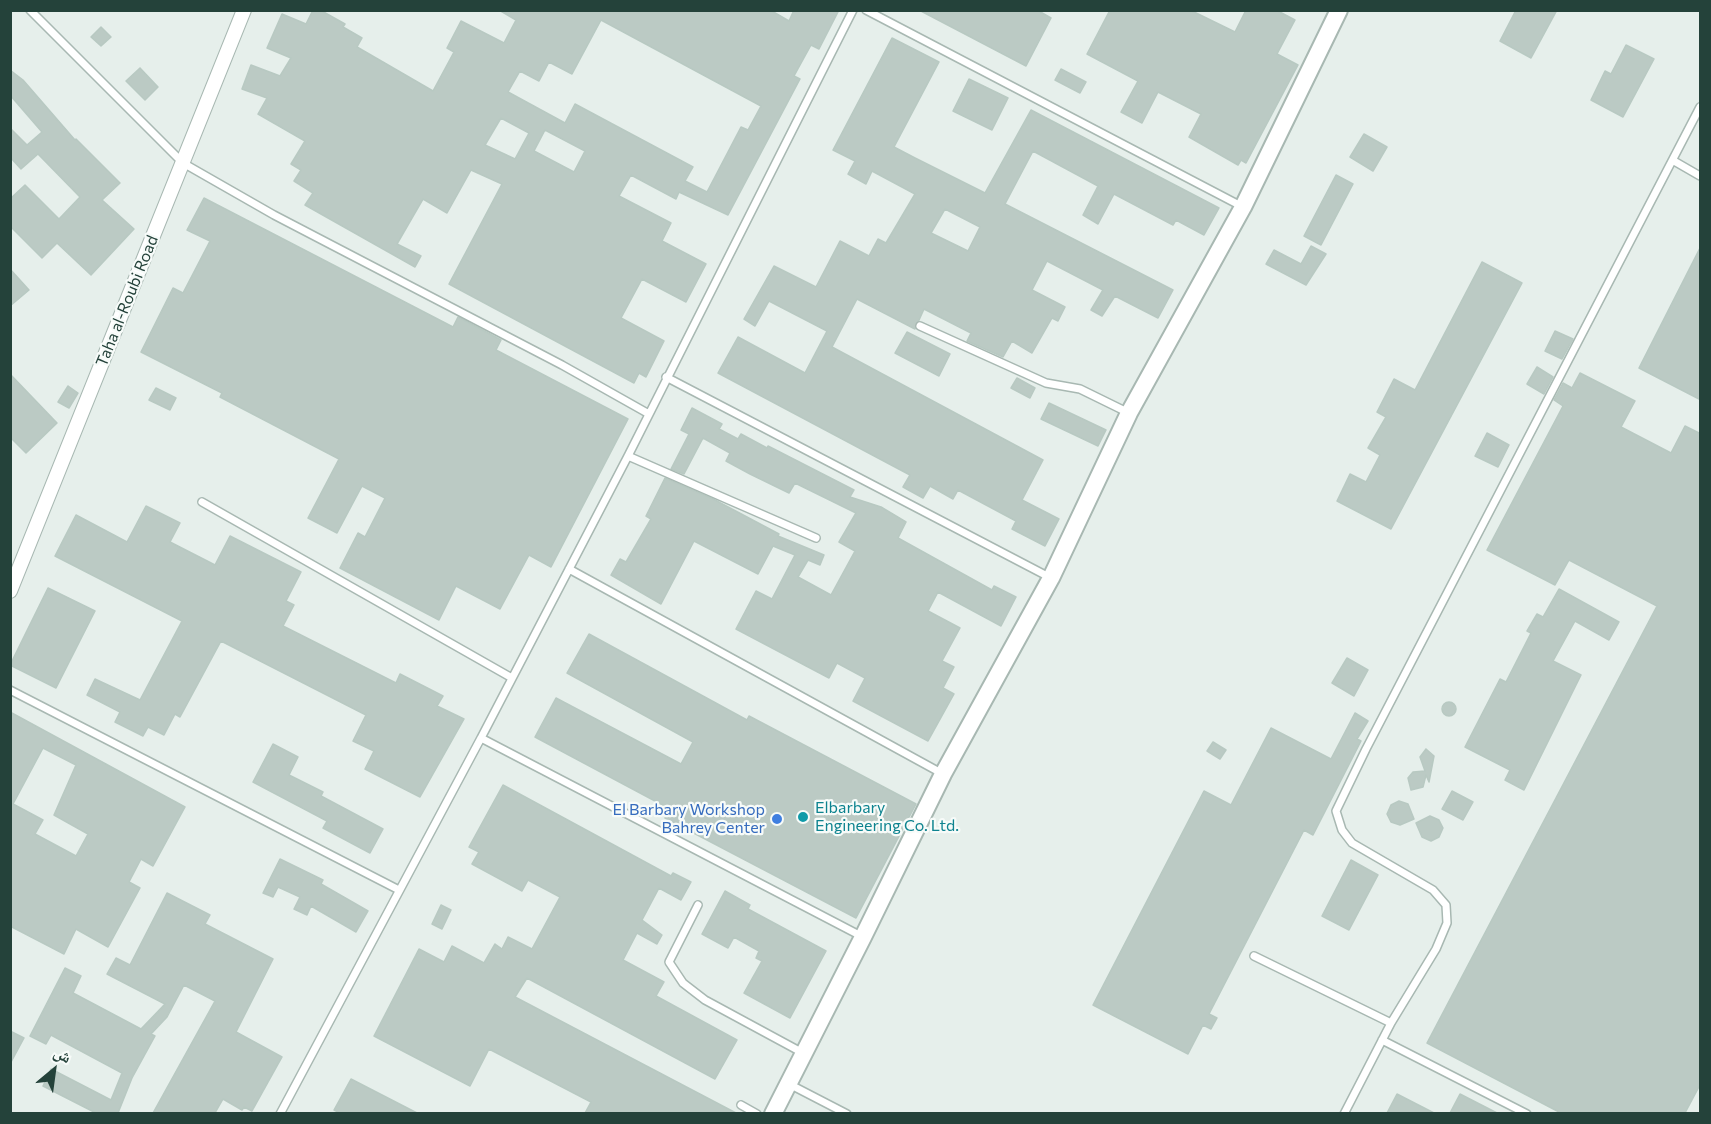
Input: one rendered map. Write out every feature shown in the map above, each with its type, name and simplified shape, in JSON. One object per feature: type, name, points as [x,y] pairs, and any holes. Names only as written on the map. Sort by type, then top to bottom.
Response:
[{"type":"street","name":"Taha al-Roubi Road","points":[[10,591],[244,10]]},
{"type":"street","points":[[772,1113],[789,1084],[802,1053],[863,937],[943,774],[1051,579],[1129,413],[1243,207],[1340,10]]},
{"type":"lane","points":[[30,10],[183,163],[274,215],[562,365],[649,414]]},
{"type":"lane","points":[[280,1113],[628,456],[853,10]]},
{"type":"lane","points":[[866,10],[1243,207]]},
{"type":"lane","points":[[1344,1113],[1390,1023],[1436,949],[1447,923],[1446,905],[1433,890],[1352,843],[1342,830],[1336,811],[1497,496],[1701,107]]},
{"type":"lane","points":[[1674,161],[1701,176]]},
{"type":"lane","points":[[920,326],[1046,383],[1080,389],[1129,413]]},
{"type":"lane","points":[[666,377],[1051,579]]},
{"type":"lane","points":[[628,456],[816,538]]},
{"type":"lane","points":[[202,502],[512,678]]},
{"type":"lane","points":[[569,569],[943,774]]},
{"type":"lane","points":[[10,690],[399,890]]},
{"type":"lane","points":[[480,738],[863,937]]},
{"type":"lane","points":[[698,905],[669,962],[683,983],[705,1000],[802,1053]]},
{"type":"lane","points":[[1254,956],[1390,1023]]},
{"type":"lane","points":[[1382,1040],[1527,1113]]},
{"type":"lane","points":[[789,1084],[847,1113]]},
{"type":"lane","points":[[741,1105],[758,1113]]},
{"type":"building","points":[[313,10],[320,10],[345,24],[343,27],[362,38],[357,47],[433,91],[454,52],[447,48],[461,21],[504,43],[516,20],[499,10],[770,10],[789,21],[794,10],[839,10],[819,49],[811,45],[794,76],[800,79],[728,215],[679,192],[676,199],[631,175],[619,196],[671,223],[662,241],[706,264],[686,302],[642,279],[621,318],[664,341],[646,377],[639,373],[634,383],[449,284],[502,184],[471,170],[447,213],[423,199],[397,244],[421,256],[415,267],[305,205],[313,193],[294,181],[301,170],[291,164],[305,141],[258,114],[267,98],[242,89],[251,65],[280,76],[291,58],[267,48],[282,14],[306,24]],"holes":[[[601,20],[761,106],[748,130],[741,127],[707,192],[685,181],[693,167],[575,104],[565,123],[508,92],[520,71],[539,81],[549,62],[572,74]],[[501,118],[529,133],[515,159],[485,145]],[[545,130],[585,151],[574,172],[534,151]]]},
{"type":"building","points":[[919,10],[1037,10],[1051,18],[1026,66]]},
{"type":"building","points":[[1110,10],[1190,10],[1235,32],[1246,10],[1276,10],[1295,20],[1277,54],[1298,65],[1246,163],[1241,160],[1238,165],[1189,137],[1201,114],[1158,92],[1142,123],[1121,112],[1138,81],[1087,54]]},
{"type":"building","points":[[1516,10],[1557,10],[1531,58],[1500,41]]},
{"type":"building","points":[[101,27],[111,37],[101,46],[91,37]]},
{"type":"building","points":[[892,38],[939,62],[894,147],[915,158],[985,193],[1031,110],[1219,208],[1204,235],[1176,220],[1173,225],[1114,194],[1098,224],[1083,215],[1098,186],[1033,151],[1005,204],[1173,290],[1158,318],[1115,296],[1102,316],[1091,310],[1103,290],[1047,261],[1032,290],[1065,307],[1058,321],[1052,318],[1032,353],[1012,341],[1003,357],[967,341],[971,333],[924,309],[915,329],[857,299],[832,347],[1043,460],[1022,500],[1059,519],[1045,546],[1012,529],[1016,521],[958,490],[953,499],[930,486],[923,498],[903,487],[910,475],[718,373],[738,337],[805,373],[827,331],[769,301],[755,326],[744,319],[774,266],[816,287],[840,241],[869,256],[878,239],[886,243],[915,194],[872,171],[866,184],[848,174],[855,161],[833,150]],"holes":[[[945,209],[980,227],[968,251],[931,233]]]},
{"type":"building","points":[[1626,45],[1654,59],[1623,117],[1591,100],[1605,71],[1611,74]]},
{"type":"building","points":[[140,68],[158,87],[145,100],[126,81]]},
{"type":"building","points":[[1061,69],[1086,82],[1080,93],[1055,80]]},
{"type":"building","points":[[10,70],[23,80],[75,140],[120,183],[102,200],[134,229],[91,275],[57,243],[42,258],[10,226],[10,199],[25,185],[59,219],[80,197],[38,154],[21,169],[10,157],[10,128],[27,145],[42,132],[10,95]]},
{"type":"building","points":[[969,79],[1008,98],[992,130],[953,111]]},
{"type":"building","points":[[1364,134],[1387,147],[1373,171],[1350,157]]},
{"type":"building","points":[[1336,175],[1353,184],[1321,245],[1304,236]]},
{"type":"building","points":[[204,198],[453,327],[458,317],[501,340],[496,350],[628,419],[551,567],[529,555],[500,609],[456,586],[439,620],[340,568],[358,533],[365,537],[385,498],[362,486],[337,533],[308,518],[339,459],[220,397],[222,393],[141,352],[173,288],[183,293],[210,241],[187,230]]},
{"type":"building","points":[[1311,246],[1326,254],[1306,285],[1266,264],[1274,250],[1301,264]]},
{"type":"building","points":[[1701,246],[1701,400],[1639,368]]},
{"type":"building","points":[[1482,262],[1522,283],[1391,529],[1337,501],[1350,474],[1366,482],[1380,455],[1368,448],[1386,417],[1377,412],[1394,379],[1415,390]]},
{"type":"building","points":[[10,269],[29,290],[10,306]]},
{"type":"building","points":[[1555,331],[1573,339],[1562,359],[1545,351]]},
{"type":"building","points":[[907,332],[950,354],[939,376],[895,353]]},
{"type":"building","points":[[1537,367],[1553,377],[1544,394],[1527,384]]},
{"type":"building","points":[[1580,373],[1635,401],[1621,427],[1671,453],[1685,426],[1701,434],[1701,1083],[1685,1113],[1561,1113],[1427,1043],[1657,606],[1569,560],[1555,585],[1487,550],[1563,406],[1554,400],[1563,383],[1572,388]]},
{"type":"building","points":[[10,374],[57,423],[26,453],[10,437]]},
{"type":"building","points":[[1017,378],[1035,388],[1030,398],[1011,388]]},
{"type":"building","points":[[68,386],[78,393],[69,408],[58,402]]},
{"type":"building","points":[[156,388],[176,398],[170,410],[149,400]]},
{"type":"building","points":[[1049,403],[1106,430],[1098,446],[1041,419]]},
{"type":"building","points":[[692,408],[722,424],[719,429],[738,439],[741,434],[854,490],[850,497],[881,507],[906,522],[898,538],[992,590],[994,586],[1016,597],[1001,626],[938,592],[928,611],[960,628],[942,661],[954,667],[943,688],[954,694],[928,741],[853,701],[865,678],[837,663],[829,678],[736,629],[756,591],[772,599],[795,555],[773,546],[758,574],[694,541],[661,604],[611,575],[620,559],[626,562],[651,519],[646,516],[665,478],[713,499],[779,534],[778,536],[824,555],[820,565],[808,560],[798,577],[831,595],[855,551],[839,542],[856,513],[795,483],[789,493],[750,474],[726,461],[730,453],[703,438],[684,474],[671,469],[689,434],[681,430]]},
{"type":"building","points":[[1487,433],[1509,445],[1498,467],[1475,456]]},
{"type":"building","points":[[146,506],[180,523],[170,542],[215,565],[230,536],[301,572],[286,601],[294,605],[283,626],[396,683],[400,674],[443,696],[437,706],[464,719],[420,797],[365,769],[374,751],[353,741],[366,715],[221,641],[180,717],[175,714],[164,735],[148,727],[143,736],[115,722],[120,712],[87,695],[95,679],[140,700],[182,621],[55,556],[76,515],[127,542]]},
{"type":"building","points":[[48,588],[95,611],[56,688],[10,665]]},
{"type":"building","points":[[1559,589],[1619,622],[1609,640],[1575,621],[1553,661],[1581,675],[1524,790],[1505,780],[1510,770],[1465,747],[1500,679],[1506,682],[1531,633],[1527,631],[1537,614],[1543,617]]},
{"type":"building","points":[[589,634],[747,720],[749,716],[916,804],[856,918],[665,818],[670,809],[535,737],[556,698],[681,764],[693,742],[567,673]]},
{"type":"building","points":[[1347,658],[1368,670],[1354,696],[1332,683]]},
{"type":"building","points":[[1449,702],[1454,704],[1456,709],[1454,714],[1449,716],[1444,714],[1442,709],[1444,704]]},
{"type":"building","points":[[10,712],[185,807],[153,866],[141,859],[129,882],[140,888],[108,947],[76,929],[64,954],[10,926]],"holes":[[[43,748],[76,765],[54,815],[88,834],[76,856],[35,834],[43,820],[13,804]]]},
{"type":"building","points":[[1355,713],[1368,721],[1357,739],[1361,741],[1313,835],[1304,830],[1209,1014],[1217,1018],[1211,1029],[1203,1025],[1188,1054],[1093,1005],[1204,791],[1231,805],[1271,728],[1331,759]]},
{"type":"building","points":[[1213,742],[1226,750],[1220,759],[1207,751]]},
{"type":"building","points":[[273,744],[298,757],[289,775],[323,792],[321,796],[383,829],[370,853],[323,828],[327,821],[253,782]]},
{"type":"building","points":[[1426,749],[1434,756],[1429,782],[1426,775],[1423,787],[1411,790],[1408,778],[1413,772],[1425,771],[1420,757]]},
{"type":"building","points":[[503,785],[671,876],[673,873],[691,882],[681,900],[659,888],[642,920],[662,935],[657,944],[637,933],[623,960],[664,982],[656,996],[737,1040],[715,1079],[527,978],[515,997],[736,1113],[585,1113],[591,1102],[489,1049],[470,1086],[374,1036],[419,949],[444,962],[452,946],[484,963],[495,944],[502,949],[508,937],[532,949],[560,897],[528,880],[522,891],[472,864],[479,852],[469,847]]},
{"type":"building","points":[[1452,791],[1473,802],[1463,820],[1442,809]]},
{"type":"building","points":[[1399,801],[1408,804],[1414,819],[1400,825],[1391,822],[1387,814],[1391,805]]},
{"type":"building","points":[[1430,816],[1439,820],[1443,828],[1439,837],[1431,841],[1422,837],[1416,823]]},
{"type":"building","points":[[280,859],[323,880],[321,884],[368,911],[356,932],[311,906],[307,915],[294,909],[300,897],[278,887],[273,897],[263,893]]},
{"type":"building","points":[[1351,860],[1378,875],[1349,930],[1322,916]]},
{"type":"building","points":[[725,891],[750,905],[748,909],[826,951],[790,1018],[744,993],[762,961],[756,958],[759,951],[734,937],[728,948],[702,934]]},
{"type":"building","points":[[167,893],[210,915],[205,924],[273,959],[236,1032],[282,1057],[252,1111],[244,1107],[242,1110],[223,1099],[215,1113],[153,1113],[215,1001],[184,985],[167,1017],[151,1034],[155,1036],[132,1078],[118,1113],[96,1113],[43,1086],[51,1069],[111,1100],[122,1073],[51,1035],[46,1044],[30,1036],[65,968],[81,976],[73,993],[141,1029],[165,1004],[107,974],[116,958],[130,965]]},
{"type":"building","points":[[441,905],[451,910],[442,929],[432,924]]},
{"type":"building","points":[[10,1031],[24,1038],[10,1064]]},
{"type":"building","points":[[351,1079],[417,1113],[340,1113],[334,1110]]},
{"type":"building","points":[[1397,1094],[1434,1113],[1387,1113]]},
{"type":"building","points":[[1460,1094],[1497,1113],[1450,1113]]},
{"type":"place","name":"Elbarbary Engineering Co. Ltd.","points":[[803,817]]},
{"type":"place","name":"El Barbary Workshop Bahrey Center","points":[[777,819]]}]
